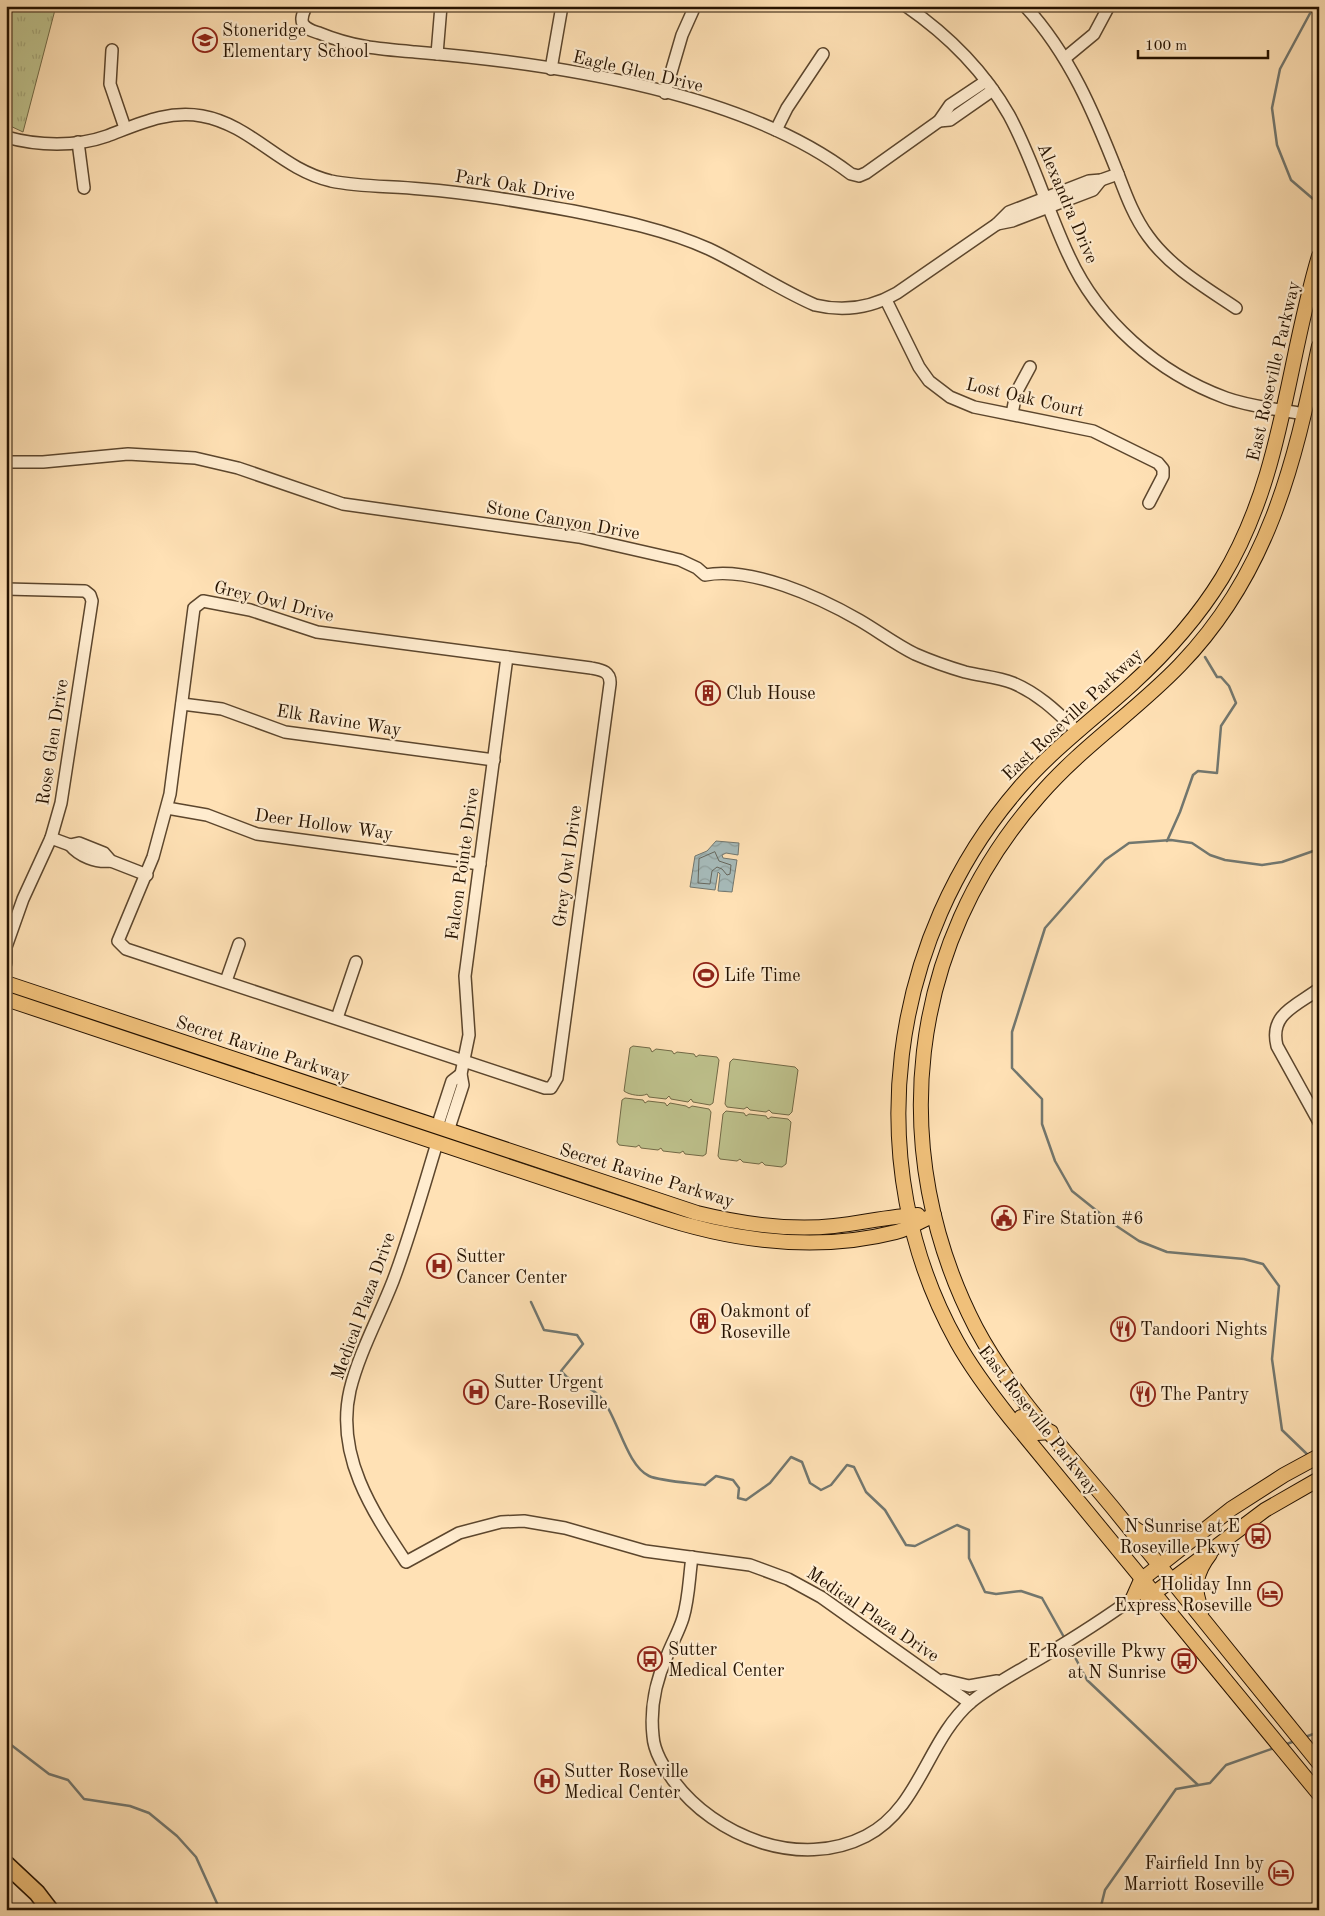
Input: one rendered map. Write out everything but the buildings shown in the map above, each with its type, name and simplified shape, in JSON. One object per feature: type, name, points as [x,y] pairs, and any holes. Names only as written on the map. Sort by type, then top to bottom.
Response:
[{"type":"highway","points":[[6,1864],[37,1893],[50,1910]]},
{"type":"main road","name":"East Roseville Parkway","points":[[1319,256],[1274,456],[1257,506],[1238,547],[1213,592],[1186,627],[1148,670],[1077,731],[1020,786],[988,828],[948,894],[924,952],[907,1019],[898,1089],[898,1147],[911,1220],[936,1299],[957,1342],[1004,1412],[1319,1794]]},
{"type":"main road","name":"East Roseville Parkway","points":[[1319,346],[1288,477],[1276,514],[1254,561],[1230,602],[1192,652],[1163,682],[1063,771],[1021,817],[996,851],[963,909],[938,977],[926,1034],[921,1091],[924,1155],[934,1215],[952,1272],[978,1331],[1000,1366],[1051,1432],[1319,1763]]},
{"type":"main road","points":[[1063,771],[1077,743],[1077,731]]},
{"type":"main road","name":"Secret Ravine Parkway","points":[[6,983],[677,1208],[746,1224],[805,1228],[911,1220],[934,1215]]},
{"type":"main road","name":"Secret Ravine Parkway","points":[[6,999],[677,1223],[728,1236],[767,1242],[806,1243],[897,1232],[911,1220]]},
{"type":"main road","points":[[437,1143],[443,1129]]},
{"type":"main road","points":[[969,1362],[991,1383],[1031,1428],[1041,1435],[1051,1432]]},
{"type":"main road","points":[[1133,1598],[1141,1580],[1217,1520],[1284,1475],[1319,1456]]},
{"type":"main road","points":[[1133,1598],[1153,1594],[1225,1538],[1319,1479]]},
{"type":"main road","points":[[1119,1515],[1148,1537],[1165,1541],[1184,1537],[1217,1520]]},
{"type":"main road","points":[[1213,1631],[1198,1601],[1196,1583],[1206,1559],[1225,1538]]},
{"type":"street","name":"Eagle Glen Drive","points":[[306,6],[302,16],[302,23],[308,29],[356,46],[437,54],[551,69],[665,93],[724,110],[776,130],[851,174],[859,176],[940,121],[950,120],[968,108],[990,85]]},
{"type":"street","points":[[437,54],[441,6]]},
{"type":"street","points":[[551,69],[562,6]]},
{"type":"street","points":[[665,93],[682,35],[695,6]]},
{"type":"street","name":"Alexandra Drive","points":[[906,6],[950,40],[990,85],[1017,131],[1068,256],[1108,317],[1135,344],[1170,370],[1213,393],[1246,403],[1304,414]]},
{"type":"street","points":[[1025,6],[1065,58],[1091,106],[1136,217],[1157,248],[1176,267],[1236,308]]},
{"type":"street","points":[[1065,58],[1094,34],[1109,6]]},
{"type":"street","points":[[112,50],[110,84],[125,128]]},
{"type":"street","points":[[776,130],[787,108],[823,54]]},
{"type":"street","name":"Eagle Glen Drive","points":[[940,121],[944,111],[961,98],[990,85]]},
{"type":"street","points":[[961,98],[968,108]]},
{"type":"street","name":"Park Oak Drive","points":[[6,137],[31,142],[78,142],[93,140],[154,118],[168,115],[208,117],[242,131],[300,170],[332,181],[471,194],[575,212],[688,241],[708,249],[815,305],[845,309],[886,300],[997,224],[1008,212],[1023,212],[1075,191],[1089,181],[1101,180],[1118,174]]},
{"type":"street","points":[[78,142],[84,188]]},
{"type":"street","name":"Lost Oak Court","points":[[886,300],[919,367],[940,390],[950,397],[974,407],[1093,431],[1158,463],[1163,469],[1163,476],[1149,503]]},
{"type":"street","points":[[1012,414],[1018,388],[1030,366]]},
{"type":"street","name":"Stone Canyon Drive","points":[[6,462],[44,462],[128,454],[195,458],[238,468],[342,504],[579,537],[680,560],[697,568],[705,575],[724,572],[747,576],[827,604],[928,659],[965,672],[1012,682],[1027,689],[1049,704],[1077,731]]},
{"type":"street","name":"Rose Glen Drive","points":[[6,590],[85,591],[90,595],[92,601],[62,803],[51,838],[18,912],[6,948],[6,963]]},
{"type":"street","name":"Grey Owl Drive","points":[[203,601],[250,610],[316,632],[507,657],[604,671],[610,679],[555,1084],[545,1088],[126,949],[118,942],[147,875],[167,808],[194,608],[203,601]]},
{"type":"street","name":"Falcon Pointe Drive","points":[[443,1129],[451,1103],[452,1082],[460,1074],[465,1061],[469,1024],[464,995],[465,976],[507,657]]},
{"type":"street","name":"Elk Ravine Way","points":[[182,704],[222,709],[284,732],[494,760]]},
{"type":"street","name":"Deer Hollow Way","points":[[167,808],[201,814],[257,834],[480,864]]},
{"type":"street","points":[[51,838],[70,845],[76,852],[88,852],[101,862],[110,861],[147,875]]},
{"type":"street","points":[[6,908],[18,912]]},
{"type":"street","points":[[226,981],[239,944]]},
{"type":"street","points":[[337,1018],[356,962]]},
{"type":"street","points":[[1319,990],[1280,1018],[1276,1025],[1275,1036],[1277,1046],[1319,1122]]},
{"type":"street","name":"Medical Plaza Drive","points":[[437,1143],[396,1271],[357,1369],[348,1401],[348,1426],[352,1460],[366,1499],[406,1562],[460,1533],[501,1522],[524,1521],[564,1528],[645,1551],[741,1563],[788,1578],[834,1605],[970,1703]]},
{"type":"street","points":[[692,1557],[683,1618],[657,1684],[653,1712],[653,1737],[661,1761],[681,1791],[703,1812],[734,1831],[773,1845],[801,1849],[839,1846],[866,1836],[888,1821],[905,1801],[938,1743],[970,1703],[1005,1679],[1084,1632],[1133,1598]]},
{"type":"street","points":[[936,1678],[969,1686],[1005,1679]]},
{"type":"green space","points":[[6,6],[56,6],[23,132],[6,124]]},
{"type":"green space","points":[[633,1046],[650,1048],[652,1052],[656,1049],[672,1051],[674,1054],[677,1052],[694,1054],[696,1057],[699,1055],[717,1057],[719,1060],[713,1103],[710,1105],[693,1102],[691,1099],[688,1102],[671,1099],[669,1096],[666,1099],[649,1097],[647,1094],[636,1095],[624,1091],[630,1048]]},
{"type":"green space","points":[[733,1059],[795,1067],[798,1070],[792,1112],[789,1115],[772,1113],[769,1110],[766,1112],[750,1110],[747,1107],[744,1109],[727,1107],[725,1104],[730,1062]]},
{"type":"green space","points":[[625,1098],[643,1100],[645,1103],[648,1101],[665,1103],[667,1106],[670,1103],[689,1108],[692,1106],[709,1109],[711,1112],[706,1154],[703,1156],[685,1154],[683,1151],[680,1153],[663,1151],[661,1148],[658,1150],[641,1148],[639,1145],[636,1147],[619,1145],[617,1142],[622,1100]]},
{"type":"green space","points":[[726,1111],[744,1113],[746,1116],[749,1114],[766,1116],[768,1119],[771,1117],[788,1119],[791,1122],[786,1164],[782,1167],[765,1165],[762,1162],[759,1164],[743,1162],[740,1159],[737,1161],[720,1159],[718,1156],[723,1114]]},
{"type":"water","points":[[716,841],[739,843],[738,855],[726,853],[722,855],[723,858],[737,860],[732,892],[718,891],[720,874],[718,872],[715,890],[690,887],[695,856],[707,851]]},
{"type":"waterway","points":[[1314,6],[1280,69],[1272,108],[1277,145],[1291,180],[1319,204]]},
{"type":"waterway","points":[[1167,841],[1193,775],[1198,771],[1217,773],[1221,726],[1236,703],[1229,686],[1221,677],[1217,677],[1205,657]]},
{"type":"waterway","points":[[1309,1456],[1282,1430],[1272,1359],[1279,1286],[1263,1264],[1244,1259],[1167,1252],[1139,1241],[1112,1223],[1072,1191],[1055,1161],[1042,1124],[1042,1099],[1012,1068],[1012,1032],[1045,928],[1105,860],[1129,843],[1171,840],[1192,843],[1210,855],[1225,860],[1262,865],[1282,862],[1319,849]]},
{"type":"waterway","points":[[531,1302],[544,1330],[577,1335],[583,1344],[561,1371],[571,1380],[596,1393],[603,1401],[610,1411],[633,1460],[640,1470],[649,1476],[668,1481],[705,1485],[716,1476],[733,1480],[739,1488],[738,1498],[746,1500],[770,1483],[791,1457],[802,1462],[810,1483],[821,1490],[831,1485],[847,1465],[854,1467],[866,1492],[885,1510],[906,1545],[915,1546],[957,1525],[969,1530],[969,1558],[985,1592],[996,1594],[1021,1591],[1042,1598],[1065,1639]]},
{"type":"waterway","points":[[1068,1644],[1087,1680],[1198,1785]]},
{"type":"waterway","points":[[1305,1737],[1319,1732]]},
{"type":"waterway","points":[[6,1741],[49,1774],[68,1780],[84,1799],[130,1806],[149,1813],[177,1836],[196,1857],[220,1910]]},
{"type":"waterway","points":[[1284,1745],[1295,1741]]},
{"type":"waterway","points":[[1100,1910],[1105,1890],[1176,1789],[1210,1783],[1226,1765],[1274,1748]]},
{"type":"place","name":"Stoneridge Elementary School","points":[[205,40]]},
{"type":"place","name":"Club House","points":[[708,693]]},
{"type":"place","name":"Life Time","points":[[706,975]]},
{"type":"place","name":"Fire Station #6","points":[[1004,1218]]},
{"type":"place","name":"Sutter Cancer Center","points":[[439,1266]]},
{"type":"place","name":"Oakmont of Roseville","points":[[703,1321]]},
{"type":"place","name":"Tandoori Nights","points":[[1123,1329]]},
{"type":"place","name":"Sutter Urgent Care-Roseville","points":[[476,1392]]},
{"type":"place","name":"The Pantry","points":[[1143,1394]]},
{"type":"place","name":"N Sunrise at E Roseville Pkwy","points":[[1258,1536]]},
{"type":"place","name":"Holiday Inn Express Roseville","points":[[1270,1594]]},
{"type":"place","name":"Sutter Medical Center","points":[[650,1659]]},
{"type":"place","name":"E Roseville Pkwy at N Sunrise","points":[[1184,1661]]},
{"type":"place","name":"Sutter Roseville Medical Center","points":[[547,1781]]},
{"type":"place","name":"Fairfield Inn by Marriott Roseville","points":[[1281,1873]]}]
